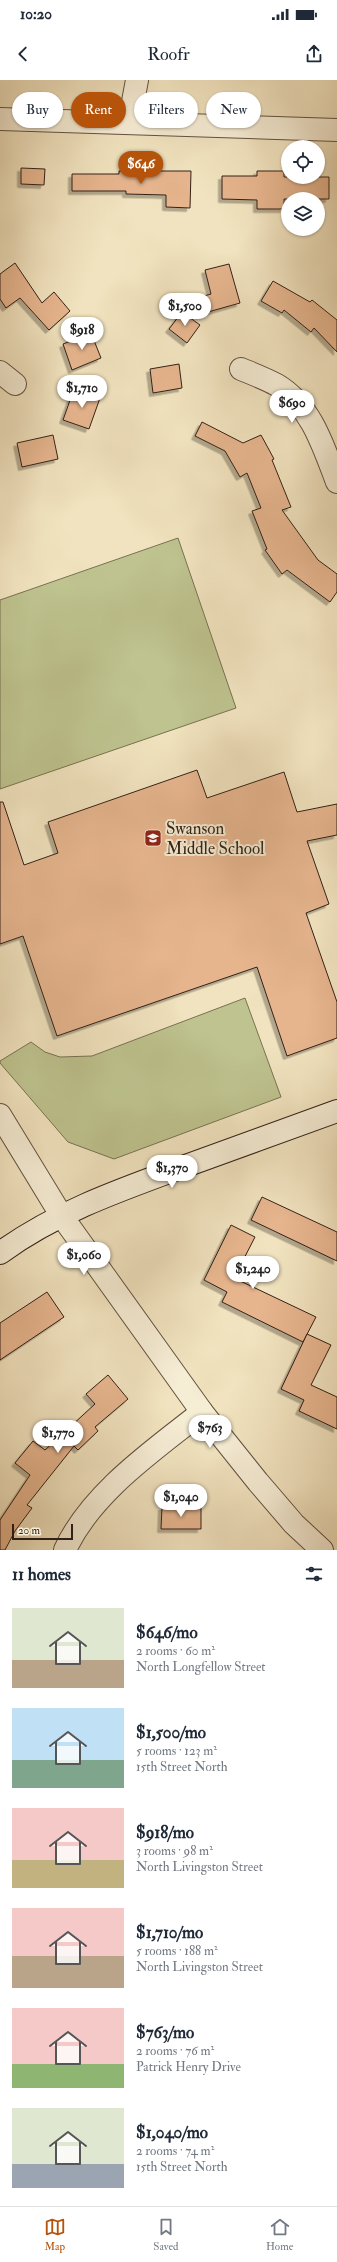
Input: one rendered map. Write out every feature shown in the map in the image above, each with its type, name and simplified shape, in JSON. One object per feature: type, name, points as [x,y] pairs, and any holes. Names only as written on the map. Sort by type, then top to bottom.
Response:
[{"type":"street","points":[[129,123],[137,80]]},
{"type":"street","points":[[0,119],[337,130]]},
{"type":"street","points":[[241,369],[277,385],[293,396],[309,417],[337,482]]},
{"type":"street","points":[[0,1253],[20,1238],[61,1216],[104,1196],[337,1111]]},
{"type":"street","points":[[0,1115],[61,1216]]},
{"type":"street","points":[[0,1138],[61,1216],[202,1412],[294,1524],[322,1550]]},
{"type":"street","points":[[65,1550],[70,1538],[97,1503],[142,1460],[202,1412]]},
{"type":"green space","points":[[178,538],[236,708],[0,789],[0,600]]},
{"type":"green space","points":[[245,998],[281,1097],[114,1159],[68,1142],[0,1063],[0,1061],[31,1042],[45,1052],[60,1057],[92,1056]]},
{"type":"building","points":[[21,168],[45,169],[44,185],[21,184]]},
{"type":"building","points":[[119,171],[191,171],[190,208],[166,207],[166,195],[126,194],[126,191],[72,191],[72,174],[119,174]]},
{"type":"building","points":[[257,171],[281,171],[281,184],[325,184],[325,177],[329,177],[329,199],[325,199],[325,192],[281,192],[281,209],[257,209],[257,200],[222,199],[222,176],[257,176]]},
{"type":"building","points":[[15,263],[42,303],[54,292],[70,311],[49,330],[20,298],[6,308],[0,299],[0,274]]},
{"type":"building","points":[[229,264],[240,303],[208,312],[204,296],[211,294],[205,270]]},
{"type":"building","points":[[273,281],[310,302],[312,300],[337,320],[337,352],[314,328],[311,332],[284,310],[282,313],[261,301]]},
{"type":"building","points":[[182,312],[200,325],[187,343],[169,329]]},
{"type":"building","points":[[91,333],[101,358],[72,370],[63,344]]},
{"type":"building","points":[[179,364],[182,388],[153,393],[150,369]]},
{"type":"building","points":[[74,389],[100,398],[89,429],[63,420]]},
{"type":"building","points":[[202,422],[243,443],[261,435],[274,459],[272,460],[291,507],[282,510],[318,560],[337,574],[337,592],[330,602],[287,570],[282,574],[265,550],[267,549],[252,511],[261,508],[247,473],[240,477],[225,451],[195,436]]},
{"type":"building","points":[[53,435],[58,459],[22,467],[17,443]]},
{"type":"building","name":"Swanson Middle School","points":[[197,770],[207,798],[284,772],[297,812],[337,804],[337,835],[307,841],[329,904],[306,913],[337,1002],[337,1038],[287,1056],[257,967],[57,1036],[23,936],[0,944],[0,802],[3,802],[24,865],[58,853],[48,822]]},
{"type":"building","points":[[262,1197],[337,1232],[337,1261],[251,1220]]},
{"type":"building","points":[[231,1225],[255,1237],[234,1278],[316,1317],[303,1342],[222,1302],[227,1292],[204,1280]]},
{"type":"building","points":[[47,1292],[64,1317],[0,1360],[0,1323]]},
{"type":"building","points":[[307,1334],[331,1345],[311,1385],[337,1397],[337,1429],[299,1411],[304,1400],[281,1389]]},
{"type":"building","points":[[108,1375],[128,1399],[95,1427],[98,1431],[78,1450],[74,1446],[27,1505],[32,1508],[15,1531],[5,1550],[0,1550],[0,1520],[30,1475],[15,1463],[33,1441],[45,1450],[95,1404],[86,1394]]},
{"type":"building","points":[[162,1507],[201,1507],[201,1529],[161,1529]]},
{"type":"place","name":"Swanson Middle School","points":[[153,838]]}]
